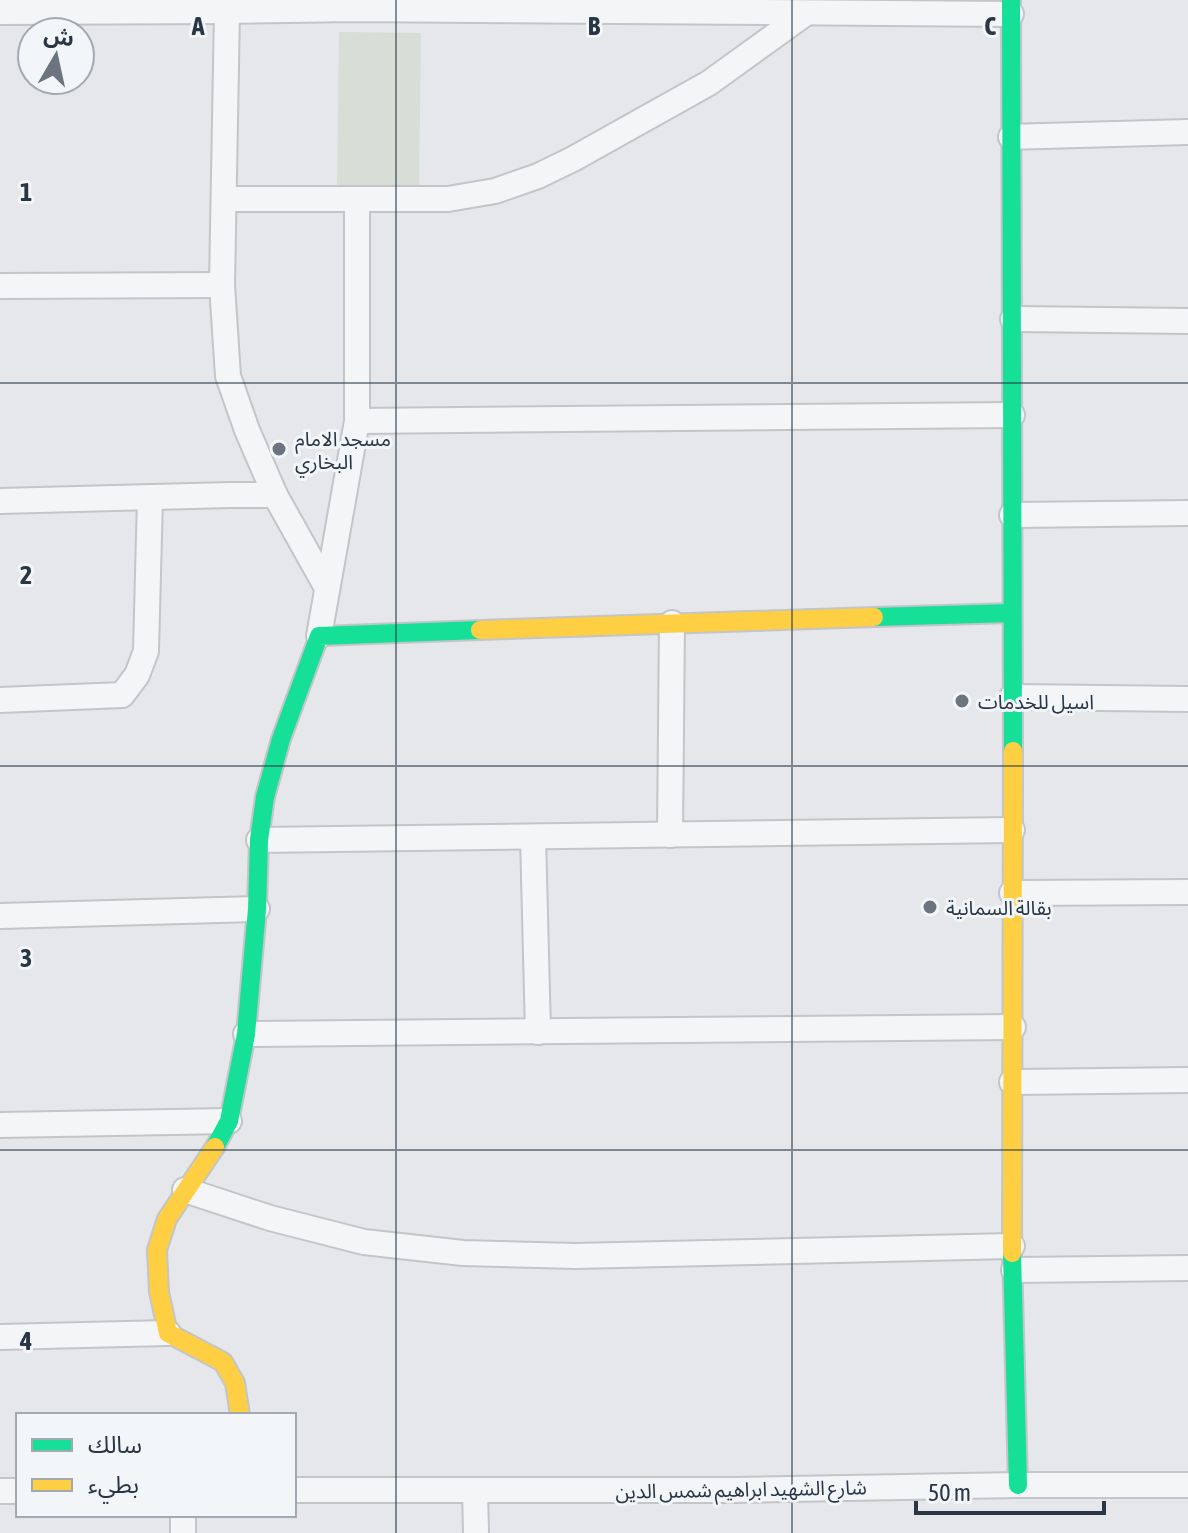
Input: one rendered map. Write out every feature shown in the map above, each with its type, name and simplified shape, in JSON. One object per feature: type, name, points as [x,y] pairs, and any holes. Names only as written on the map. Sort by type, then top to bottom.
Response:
[{"type":"street","points":[[0,12],[158,6],[227,11],[277,5],[354,9],[690,6],[806,13],[1011,7],[1012,1082],[1018,1485]]},
{"type":"street","points":[[227,11],[222,285],[228,376],[275,495],[327,588]]},
{"type":"street","points":[[224,199],[448,199],[495,191],[538,176],[573,159],[709,83],[806,13]]},
{"type":"street","points":[[1011,137],[1188,132]]},
{"type":"street","points":[[168,1333],[159,1292],[157,1250],[167,1219],[229,1121],[246,1034],[257,909],[259,840],[265,797],[281,739],[319,636],[357,421],[357,199]]},
{"type":"street","points":[[0,286],[222,285]]},
{"type":"street","points":[[1013,319],[1188,321]]},
{"type":"street","points":[[357,421],[1012,415]]},
{"type":"street","points":[[0,501],[275,495]]},
{"type":"street","points":[[0,700],[122,695],[137,675],[146,651],[150,497]]},
{"type":"street","points":[[1012,515],[1188,513]]},
{"type":"street","points":[[319,636],[1012,613]]},
{"type":"street","points":[[670,835],[672,623]]},
{"type":"street","points":[[1012,697],[1188,699]]},
{"type":"street","points":[[259,840],[1012,830]]},
{"type":"street","points":[[533,837],[538,1032]]},
{"type":"street","points":[[1012,893],[1188,892]]},
{"type":"street","points":[[0,916],[257,909]]},
{"type":"street","points":[[246,1034],[1013,1027]]},
{"type":"street","points":[[1012,1082],[1188,1080]]},
{"type":"street","points":[[0,1125],[229,1121]]},
{"type":"street","points":[[185,1190],[270,1218],[364,1242],[463,1253],[1013,1258],[1188,1268]]},
{"type":"street","points":[[0,1337],[168,1333],[223,1362],[235,1383],[240,1413]]},
{"type":"street","name":"شارع الشهيد ابراهيم شمس الدين","points":[[296,1490],[734,1490],[1188,1485]]},
{"type":"street","points":[[475,1490],[476,1533]]},
{"type":"shaded area","points":[[339,32],[421,33],[419,191],[337,189]]},
{"type":"traffic: fast","points":[[1011,0],[1013,751]]},
{"type":"traffic: fast","points":[[874,617],[1012,613]]},
{"type":"traffic: fast","points":[[215,1147],[229,1121],[246,1034],[257,909],[259,840],[265,797],[281,739],[319,636],[480,630]]},
{"type":"traffic: fast","points":[[1012,1253],[1018,1485]]},
{"type":"traffic: slow","points":[[480,630],[874,617]]},
{"type":"traffic: slow","points":[[1012,1253],[1013,751]]},
{"type":"traffic: slow","points":[[215,1147],[167,1219],[157,1250],[159,1292],[168,1333],[223,1362],[235,1383],[240,1413]]},
{"type":"place","name":"مسجد الامام البخاري","points":[[279,449]]},
{"type":"place","name":"اسيل للخدمات","points":[[962,701]]},
{"type":"place","name":"بقالة السمانية","points":[[930,907]]}]
